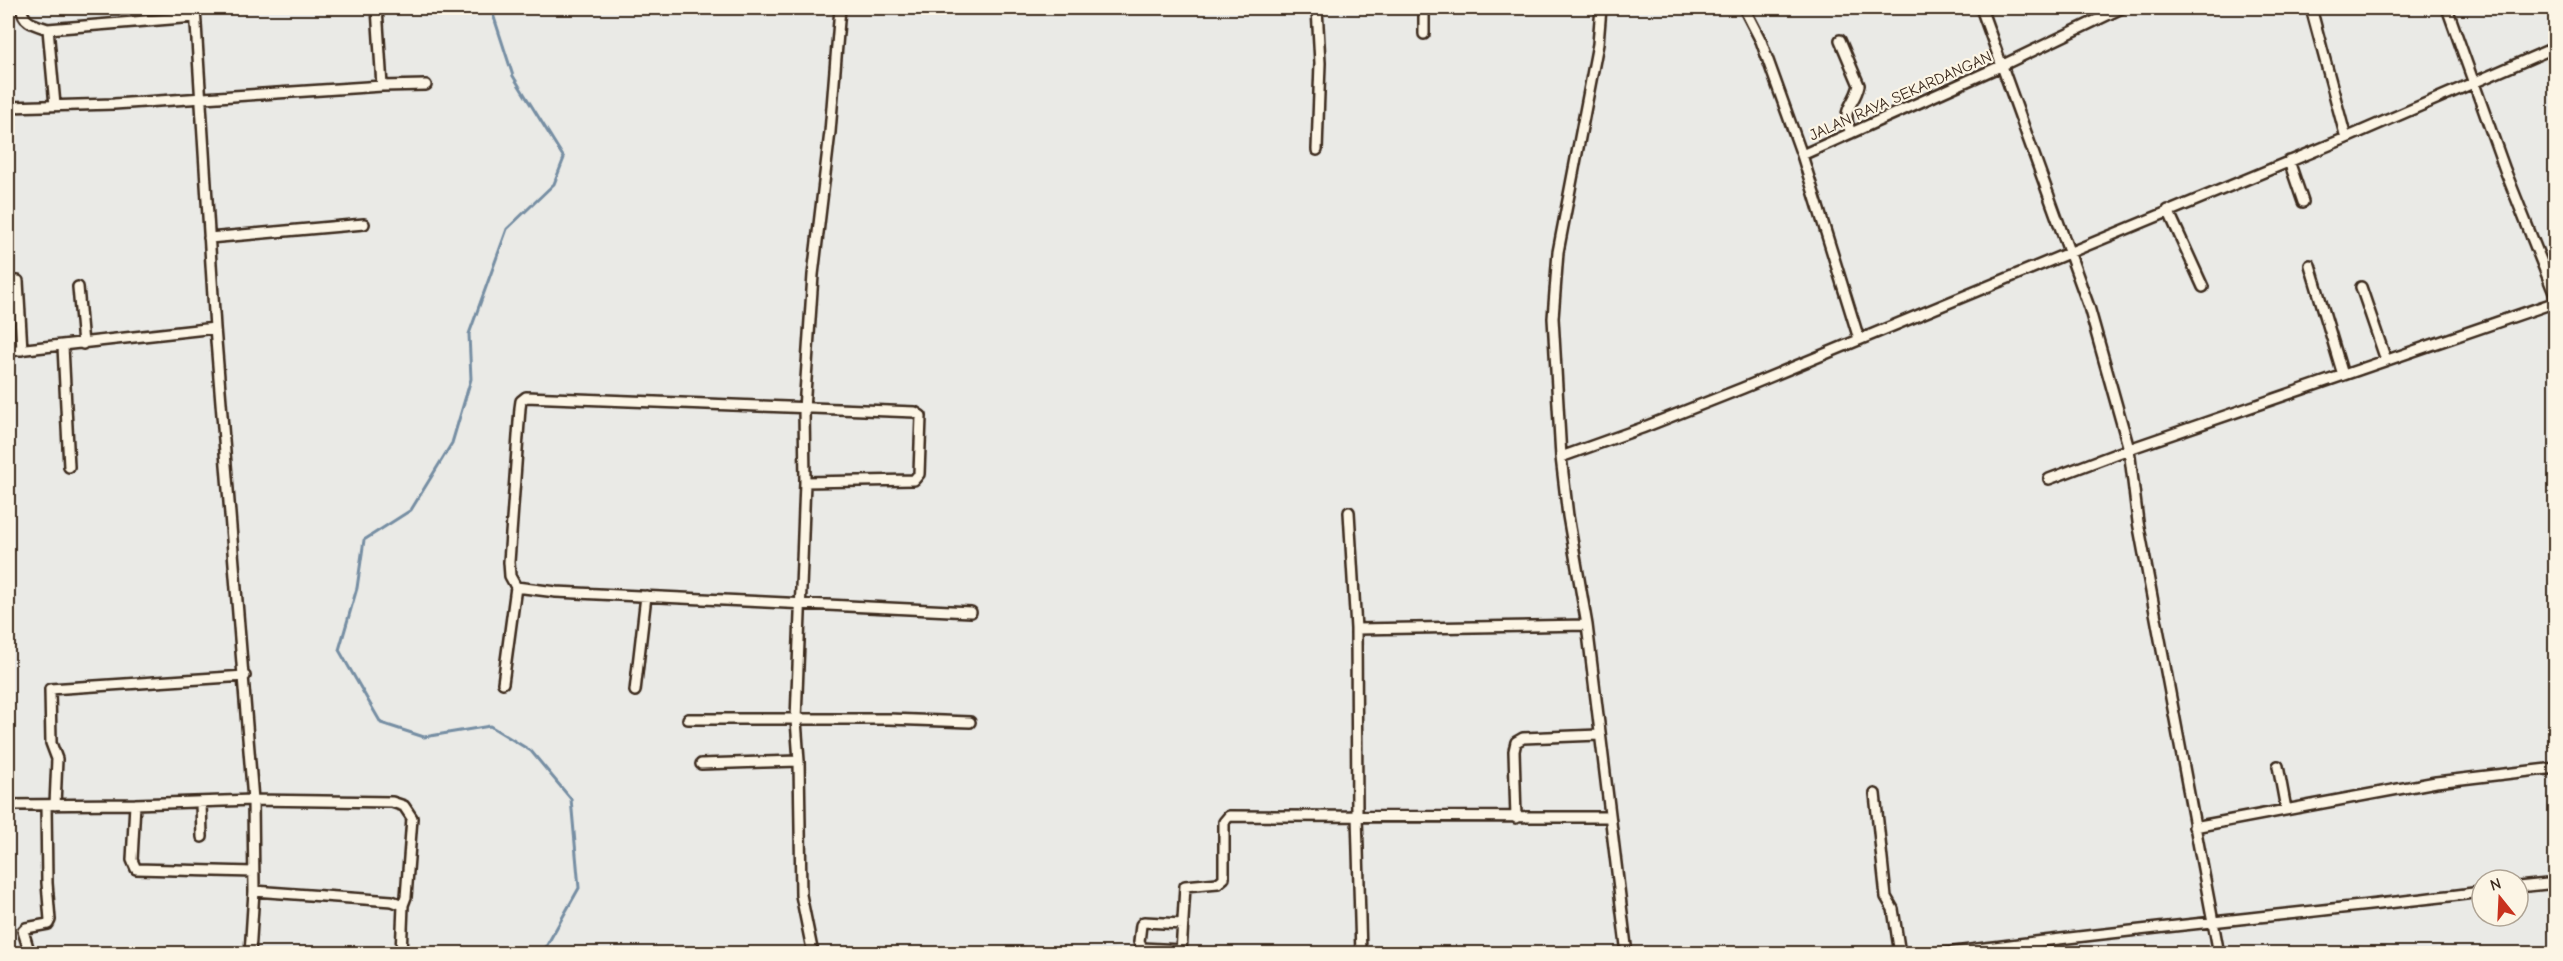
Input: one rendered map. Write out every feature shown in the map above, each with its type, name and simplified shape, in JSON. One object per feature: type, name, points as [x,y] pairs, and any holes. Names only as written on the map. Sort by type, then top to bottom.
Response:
[{"type":"street","points":[[22,8],[22,13],[28,22],[48,29],[195,12],[215,328],[245,676],[253,800],[254,891],[250,954]]},
{"type":"street","points":[[377,8],[382,86]]},
{"type":"street","points":[[813,954],[801,895],[799,761],[796,720],[806,482],[804,409],[813,275],[830,132],[840,8]]},
{"type":"street","points":[[1317,8],[1320,63],[1317,150]]},
{"type":"street","points":[[1424,8],[1424,34]]},
{"type":"street","points":[[1601,8],[1598,44],[1558,252],[1553,318],[1561,457],[1568,516],[1587,625],[1627,954]]},
{"type":"street","name":"JALAN RAYA SEKARDANGAN","points":[[1744,8],[1761,41],[1802,155],[2003,65],[2122,8]]},
{"type":"street","points":[[1981,8],[2101,344],[2129,449],[2138,522],[2219,954]]},
{"type":"street","points":[[2311,8],[2346,138]]},
{"type":"street","points":[[2049,479],[2556,300],[2505,170],[2447,8]]},
{"type":"street","points":[[48,29],[55,105]]},
{"type":"street","points":[[1840,40],[1858,84],[1846,113],[1846,122],[1851,133]]},
{"type":"street","points":[[1561,457],[1642,428],[1859,339],[2346,138],[2556,47]]},
{"type":"street","points":[[8,107],[114,104],[199,97],[426,85]]},
{"type":"street","points":[[1802,155],[1859,339]]},
{"type":"street","points":[[2289,161],[2303,202]]},
{"type":"street","points":[[2168,210],[2203,287]]},
{"type":"street","points":[[209,238],[364,224]]},
{"type":"street","points":[[2310,265],[2343,375]]},
{"type":"street","points":[[8,281],[18,281],[22,350]]},
{"type":"street","points":[[2361,287],[2386,360]]},
{"type":"street","points":[[78,288],[83,344]]},
{"type":"street","points":[[8,351],[215,328]]},
{"type":"street","points":[[63,346],[69,467]]},
{"type":"street","points":[[503,683],[516,587],[510,576],[509,562],[521,400],[526,397],[915,412],[921,418],[919,474],[916,479],[912,481],[806,482]]},
{"type":"street","points":[[1349,512],[1356,629],[1357,815],[1361,954]]},
{"type":"street","points":[[516,587],[555,592],[971,612]]},
{"type":"street","points":[[635,692],[646,596]]},
{"type":"street","points":[[1356,629],[1587,625]]},
{"type":"street","points":[[30,954],[23,931],[26,928],[48,924],[50,920],[47,883],[50,805],[57,759],[51,743],[50,689],[245,676]]},
{"type":"street","points":[[688,719],[889,719],[970,723]]},
{"type":"street","points":[[1516,818],[1514,751],[1516,742],[1523,738],[1599,735]]},
{"type":"street","points":[[701,765],[799,761]]},
{"type":"street","points":[[2277,766],[2286,809]]},
{"type":"street","points":[[2194,827],[2436,782],[2556,768]]},
{"type":"street","points":[[1875,794],[1886,897],[1893,909],[1900,954]]},
{"type":"street","points":[[8,805],[253,800],[392,802],[404,806],[412,818],[406,897],[403,905],[401,954]]},
{"type":"street","points":[[201,802],[202,837]]},
{"type":"street","points":[[135,804],[132,860],[136,869],[254,872]]},
{"type":"street","points":[[1183,924],[1144,922],[1141,925],[1139,942],[1142,948],[1181,952],[1183,924],[1185,886],[1218,883],[1224,878],[1224,822],[1227,817],[1455,815],[1516,818],[1610,817]]},
{"type":"street","points":[[2530,886],[2556,883]]},
{"type":"street","points":[[254,891],[381,900],[403,905]]},
{"type":"street","points":[[1938,954],[2064,937],[2212,924],[2470,893]]},
{"type":"waterway","points":[[491,8],[513,76],[564,158],[554,184],[507,229],[469,334],[471,379],[452,443],[411,510],[364,540],[357,588],[339,650],[381,723],[424,737],[490,726],[531,751],[571,799],[579,888],[542,954]]}]
